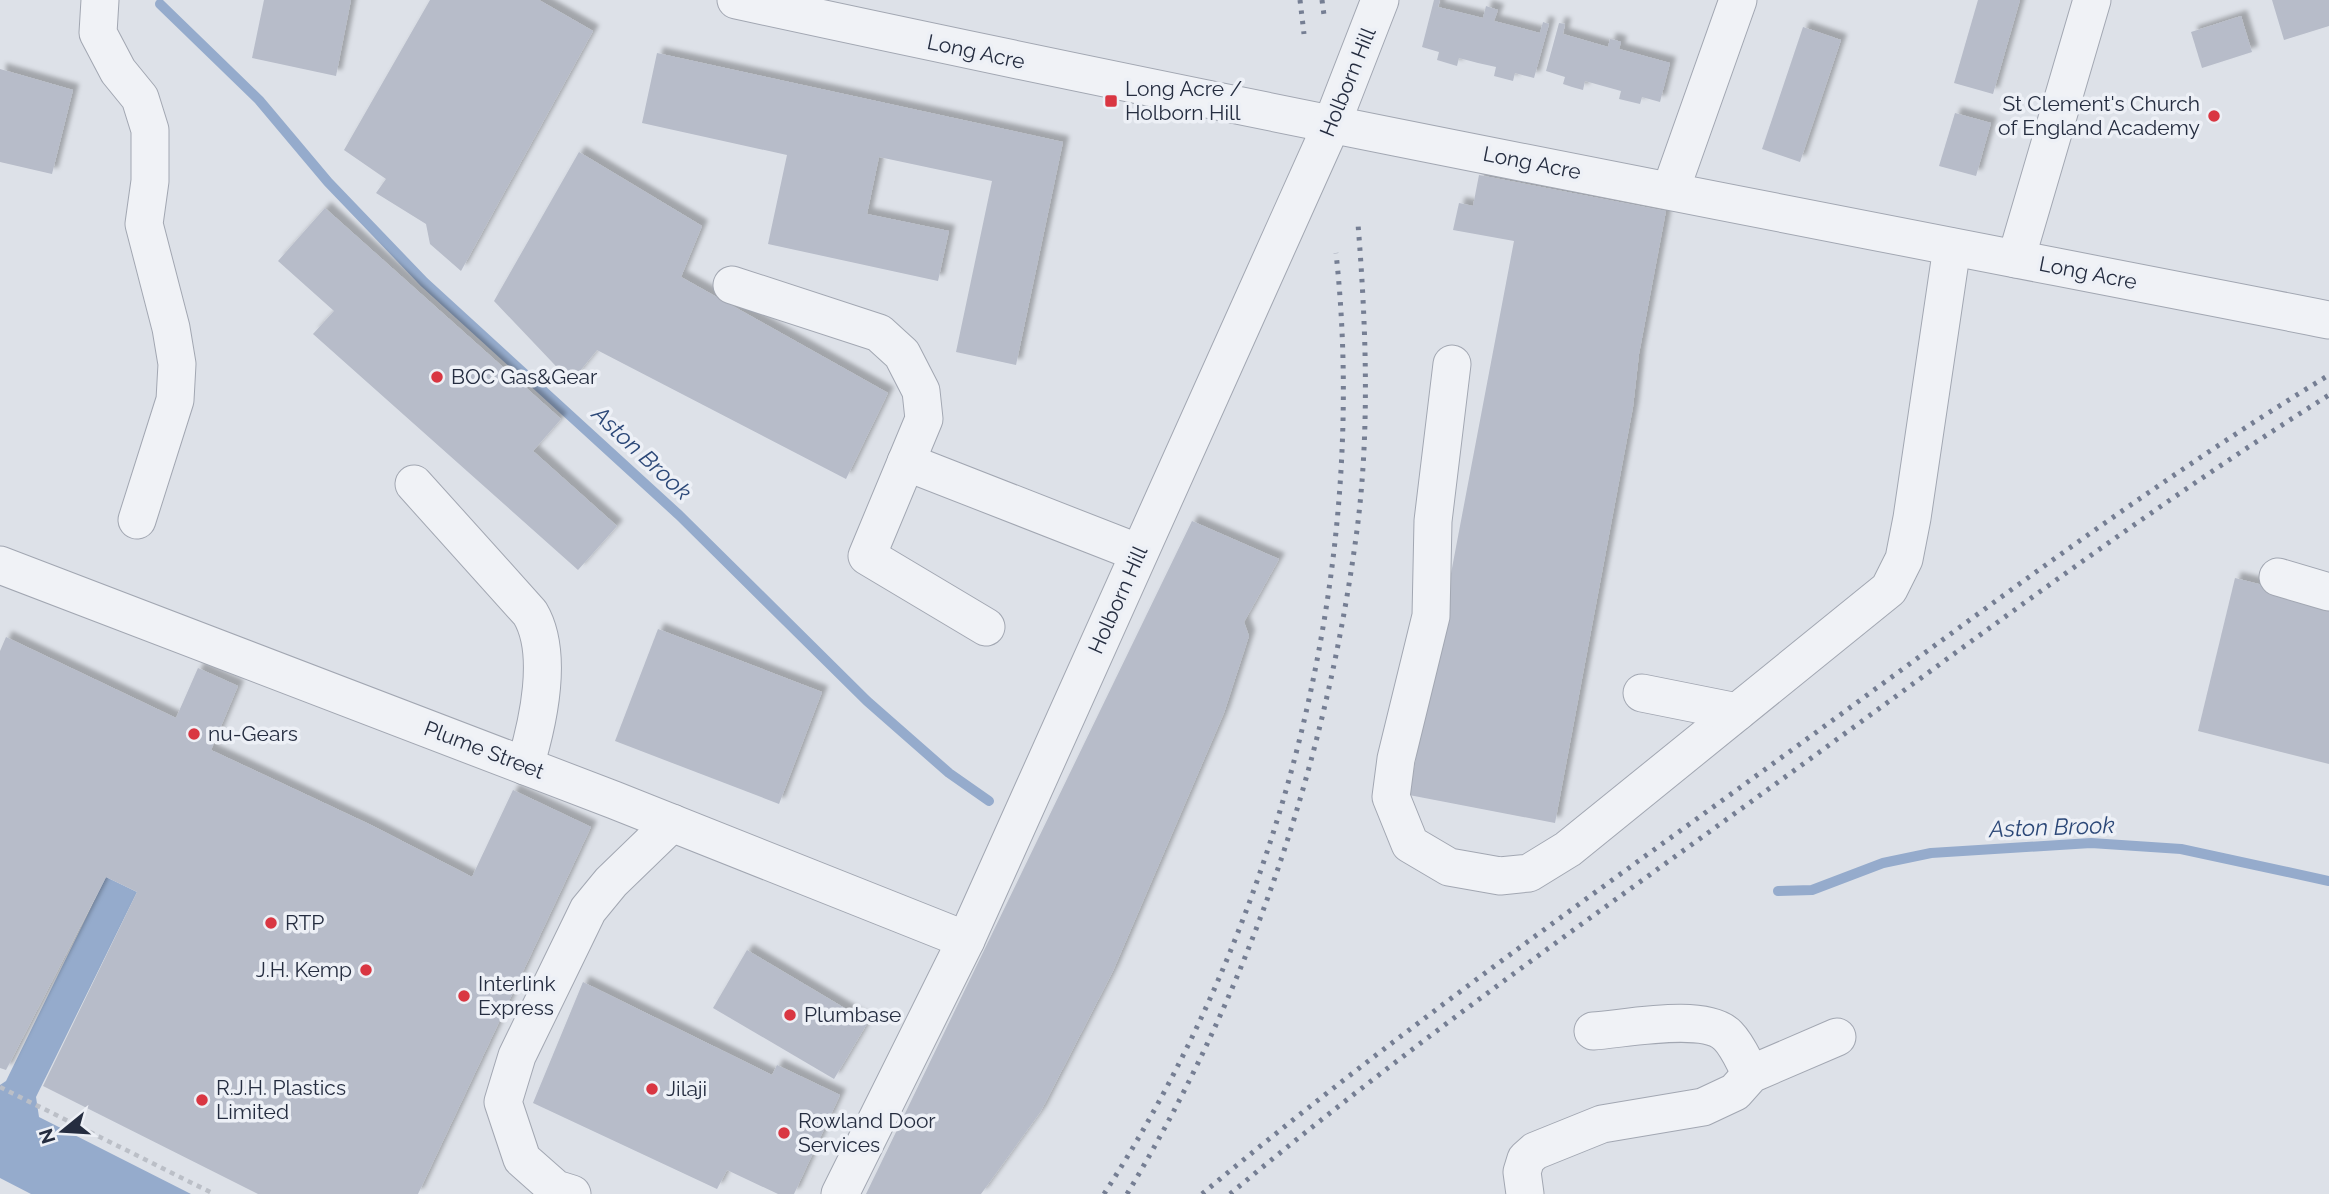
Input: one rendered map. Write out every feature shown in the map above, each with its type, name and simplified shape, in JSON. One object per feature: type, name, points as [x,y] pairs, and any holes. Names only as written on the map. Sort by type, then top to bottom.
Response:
[{"type":"street","points":[[100,0],[98,33],[118,71],[140,98],[150,130],[150,181],[144,224],[171,328],[177,364],[175,400],[137,520]]},
{"type":"street","name":"Long Acre","points":[[736,0],[1331,126],[1671,189],[2329,320]]},
{"type":"street","name":"Holborn Hill","points":[[840,1194],[966,940],[1331,126],[1381,0]]},
{"type":"street","points":[[1671,189],[1738,0]]},
{"type":"street","points":[[2016,259],[2092,0]]},
{"type":"street","points":[[1452,364],[1433,521],[1431,615],[1396,759],[1391,797],[1410,844],[1449,867],[1500,876],[1529,873],[1569,849],[1889,589],[1904,559],[1952,247]]},
{"type":"street","points":[[732,285],[879,333],[902,354],[921,391],[924,419],[867,556],[986,628]]},
{"type":"street","points":[[906,462],[1139,553]]},
{"type":"street","points":[[414,484],[538,625],[542,644],[538,719],[525,766]]},
{"type":"street","name":"Plume Street","points":[[0,565],[672,823],[966,940]]},
{"type":"street","points":[[2278,577],[2329,592]]},
{"type":"street","points":[[1642,693],[1737,712]]},
{"type":"street","points":[[572,1194],[556,1189],[522,1159],[503,1102],[517,1056],[588,910],[611,883],[672,823]]},
{"type":"street","points":[[1593,1031],[1700,1023],[1722,1030],[1730,1037],[1751,1074]]},
{"type":"street","points":[[1525,1194],[1522,1172],[1526,1159],[1535,1151],[1602,1124],[1703,1107],[1735,1092],[1751,1074],[1837,1037]]},
{"type":"path","points":[[0,1087],[214,1194]]},
{"type":"water","points":[[106,877],[137,892],[36,1097],[39,1117],[191,1194],[31,1194],[0,1178],[0,1085],[6,1081]]},
{"type":"building","points":[[264,0],[351,0],[336,76],[252,58]]},
{"type":"building","points":[[430,0],[539,0],[593,31],[461,271],[430,244],[426,224],[376,193],[386,179],[344,150]]},
{"type":"building","points":[[1434,0],[1440,0],[1438,7],[1483,18],[1486,6],[1498,10],[1494,21],[1540,33],[1543,22],[1549,24],[1534,78],[1515,73],[1513,81],[1494,76],[1496,67],[1459,58],[1457,66],[1437,60],[1439,52],[1422,47]]},
{"type":"building","points":[[1978,0],[2020,0],[1993,94],[1954,83]]},
{"type":"building","points":[[2272,0],[2329,0],[2329,26],[2284,40]]},
{"type":"building","points":[[2241,16],[2252,52],[2202,68],[2191,32]]},
{"type":"building","points":[[1559,23],[1565,24],[1563,34],[1608,47],[1610,39],[1615,40],[1621,42],[1619,49],[1670,63],[1660,102],[1642,97],[1640,104],[1619,99],[1621,91],[1585,81],[1583,90],[1563,84],[1565,77],[1546,71]]},
{"type":"building","points":[[1803,27],[1841,40],[1800,162],[1762,149]]},
{"type":"building","points":[[657,53],[1063,142],[1016,365],[956,352],[992,181],[879,157],[867,214],[949,231],[938,281],[768,244],[787,155],[642,123]]},
{"type":"building","points":[[0,69],[73,90],[52,174],[0,162]]},
{"type":"building","points":[[1955,113],[1991,123],[1976,176],[1939,166]]},
{"type":"building","points":[[579,152],[702,226],[681,277],[888,393],[846,479],[597,350],[571,382],[494,301]]},
{"type":"building","points":[[1479,175],[1666,211],[1639,354],[1633,407],[1555,823],[1409,795],[1514,241],[1453,230],[1459,203],[1473,206]]},
{"type":"building","name":"BOC Gas&Gear","points":[[325,208],[561,419],[533,451],[617,526],[578,570],[313,334],[334,311],[278,261]]},
{"type":"building","points":[[1192,521],[1279,559],[1244,622],[1249,636],[1224,713],[1113,971],[1041,1111],[981,1194],[866,1194]]},
{"type":"building","points":[[2235,578],[2329,602],[2329,764],[2198,731]]},
{"type":"building","points":[[658,629],[822,692],[779,804],[615,741]]},
{"type":"building","points":[[6,637],[176,718],[198,668],[238,686],[211,750],[371,825],[472,877],[513,790],[591,827],[418,1194],[258,1194],[43,1086],[137,892],[106,877],[6,1070],[0,1068],[0,651]]},
{"type":"building","name":"Plumbase","points":[[747,950],[868,1022],[834,1079],[713,1008]]},
{"type":"building","name":"Jilaji","points":[[583,982],[772,1075],[777,1065],[840,1095],[794,1194],[778,1194],[727,1170],[717,1189],[533,1103]]},
{"type":"waterway","name":"Aston Brook","points":[[160,4],[259,100],[328,182],[424,282],[679,515],[867,701],[949,773],[989,801]]},
{"type":"waterway","name":"Aston Brook","points":[[1778,891],[1812,890],[1883,863],[1931,853],[2091,843],[2181,849],[2329,881]]},
{"type":"railway","points":[[1300,0],[1304,34]]},
{"type":"railway","points":[[1322,0],[1324,15]]},
{"type":"railway","points":[[1127,1194],[1171,1117],[1210,1038],[1245,957],[1303,790],[1325,704],[1343,618],[1357,530],[1364,454],[1365,338],[1358,224]]},
{"type":"railway","points":[[1104,1194],[1166,1089],[1219,978],[1264,862],[1299,743],[1324,621],[1339,497],[1343,375],[1336,253]]},
{"type":"railway","points":[[1202,1194],[1418,1023],[1989,606],[2123,510],[2329,375]]},
{"type":"railway","points":[[1230,1194],[1364,1086],[1571,932],[2120,535],[2329,395]]},
{"type":"place","name":"Long Acre / Holborn Hill","points":[[1111,101]]},
{"type":"place","name":"St Clement's Church of England Academy","points":[[2214,116]]},
{"type":"place","name":"BOC Gas&Gear","points":[[437,377]]},
{"type":"place","name":"nu-Gears","points":[[194,734]]},
{"type":"place","name":"RTP","points":[[271,923]]},
{"type":"place","name":"J.H. Kemp","points":[[366,970]]},
{"type":"place","name":"Interlink Express","points":[[464,996]]},
{"type":"place","name":"Plumbase","points":[[790,1015]]},
{"type":"place","name":"Jilaji","points":[[652,1089]]},
{"type":"place","name":"R.J.H. Plastics Limited","points":[[202,1100]]},
{"type":"place","name":"Rowland Door Services","points":[[784,1133]]}]
